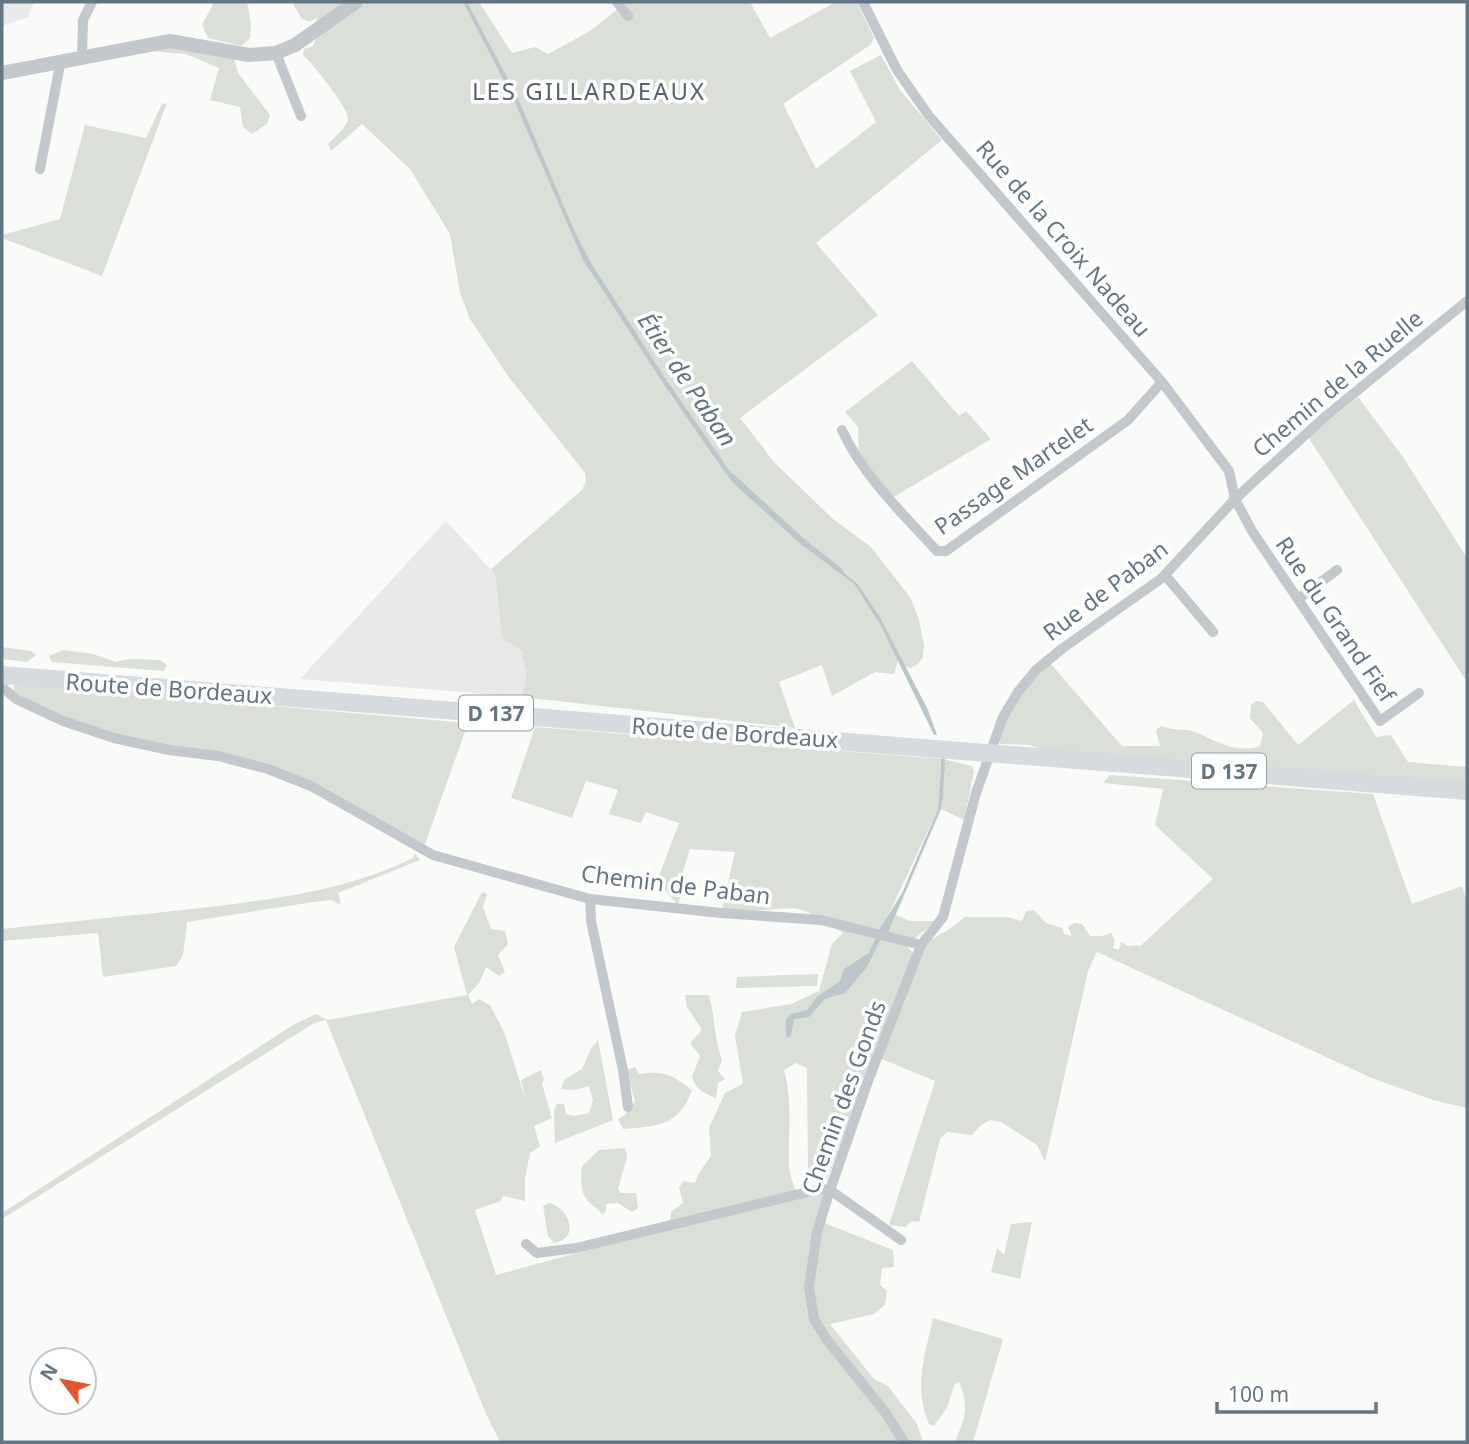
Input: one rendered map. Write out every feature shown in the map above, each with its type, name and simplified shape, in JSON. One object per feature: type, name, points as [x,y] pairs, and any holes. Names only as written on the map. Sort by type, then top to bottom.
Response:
[{"type":"main road","name":"Route de Bordeaux","points":[[2,675],[1467,791]]},
{"type":"street","points":[[82,56],[83,20],[92,2]]},
{"type":"street","points":[[2,73],[170,41],[249,55],[276,53],[295,45],[356,2]]},
{"type":"street","points":[[617,2],[628,16]]},
{"type":"street","name":"Rue de la Croix Nadeau","points":[[863,2],[897,70],[929,116],[1162,382],[1229,471],[1236,499]]},
{"type":"street","points":[[276,53],[301,116]]},
{"type":"street","points":[[40,169],[61,61]]},
{"type":"street","name":"Chemin de la Ruelle","points":[[1236,499],[1326,416],[1467,301]]},
{"type":"street","name":"Passage Martelet","points":[[842,429],[851,449],[892,502],[937,551],[946,551],[1128,420],[1162,382]]},
{"type":"street","name":"Rue de Paban","points":[[991,752],[1003,716],[1036,670],[1166,575],[1236,499]]},
{"type":"street","name":"Rue du Grand Fief","points":[[1236,499],[1252,531],[1380,721],[1419,693]]},
{"type":"street","points":[[1297,599],[1337,570]]},
{"type":"street","points":[[1166,575],[1213,632]]},
{"type":"street","name":"Chemin de Paban","points":[[2,687],[16,699],[63,721],[114,738],[169,750],[218,756],[268,769],[311,786],[433,855],[590,899],[821,920],[921,945]]},
{"type":"street","name":"Chemin des Gonds","points":[[904,1442],[885,1412],[846,1367],[814,1319],[809,1287],[817,1232],[830,1191],[868,1080],[921,945],[943,917],[976,793],[991,752]]},
{"type":"street","points":[[590,899],[591,921],[623,1070],[628,1107]]},
{"type":"street","points":[[526,1244],[537,1253],[576,1248],[820,1189],[830,1191],[901,1240]]},
{"type":"shaded area","points":[[2,2],[34,2],[28,17],[2,26]]},
{"type":"shaded area","points":[[214,2],[247,2],[251,24],[250,38],[241,46],[208,38],[202,25]]},
{"type":"shaded area","points":[[292,2],[345,2],[318,21],[316,18],[310,22],[302,19]]},
{"type":"shaded area","points":[[366,2],[479,2],[512,53],[535,47],[548,54],[590,31],[627,2],[750,2],[770,38],[836,2],[857,2],[874,38],[870,45],[783,104],[816,169],[876,122],[850,71],[881,55],[900,90],[942,140],[816,243],[878,315],[740,418],[774,462],[833,519],[871,547],[910,597],[919,619],[924,646],[923,657],[918,664],[910,668],[905,666],[880,617],[858,584],[803,540],[803,546],[854,584],[881,626],[898,660],[894,674],[875,672],[832,696],[822,665],[779,682],[795,728],[522,697],[527,671],[522,658],[523,652],[502,638],[495,574],[491,569],[582,490],[586,481],[585,473],[508,376],[470,319],[460,293],[450,234],[410,169],[362,124],[331,151],[328,144],[343,129],[348,118],[336,95],[303,55],[304,49],[313,46],[328,26]],"holes":[[[642,349],[745,492],[672,398]]]},
{"type":"shaded area","points":[[463,2],[467,2],[517,96],[574,230],[591,263],[663,375],[734,477],[794,533],[858,584],[880,617],[928,710],[937,735],[934,735],[881,626],[854,584],[803,546],[732,482],[668,391],[583,260],[513,98]]},
{"type":"shaded area","points":[[170,41],[234,58],[238,73],[270,115],[267,124],[252,134],[243,127],[240,107],[210,100],[219,68],[186,54],[150,51]]},
{"type":"shaded area","points":[[167,103],[102,276],[2,238],[2,235],[60,219],[85,125],[146,138],[162,104]]},
{"type":"shaded area","points":[[912,361],[959,416],[966,411],[991,439],[892,498],[859,455],[858,427],[845,412]]},
{"type":"shaded area","points":[[1358,397],[1403,457],[1467,558],[1467,682],[1308,437]]},
{"type":"shaded area","points":[[446,521],[495,574],[502,638],[530,657],[522,697],[300,679]]},
{"type":"shaded area","points":[[2,647],[31,651],[36,655],[27,662],[2,659]]},
{"type":"shaded area","points":[[63,650],[93,654],[116,662],[129,659],[160,660],[167,665],[164,671],[52,662],[49,656]]},
{"type":"shaded area","points":[[1050,663],[1122,746],[1160,746],[1156,730],[1161,726],[1195,732],[1234,747],[1260,746],[1263,733],[1250,718],[1251,705],[1256,701],[1263,702],[1298,745],[1354,700],[1376,737],[1391,735],[1408,762],[1467,767],[1467,785],[1049,752],[1029,745],[1000,744],[1005,721],[1011,710],[1025,689]]},
{"type":"shaded area","points":[[14,684],[468,723],[423,850],[268,769],[121,737],[64,720],[13,691]]},
{"type":"shaded area","points":[[535,727],[943,759],[972,766],[974,772],[964,820],[941,809],[945,767],[942,767],[938,809],[886,920],[891,926],[896,915],[910,921],[936,921],[914,939],[902,940],[914,955],[826,1182],[816,1185],[808,1168],[807,1068],[796,1063],[784,1070],[789,1106],[789,1167],[797,1194],[830,1190],[822,1222],[893,1250],[894,1267],[882,1268],[880,1285],[887,1291],[885,1305],[874,1314],[830,1324],[874,1379],[888,1386],[917,1424],[923,1442],[500,1442],[486,1414],[326,1020],[314,1023],[2,1219],[2,1213],[293,1025],[316,1014],[327,1020],[467,995],[454,947],[482,892],[487,894],[483,907],[491,929],[505,931],[508,944],[498,955],[505,972],[499,976],[486,967],[479,983],[468,995],[472,1004],[479,999],[490,1005],[504,1032],[526,1101],[521,1080],[541,1070],[544,1080],[542,1084],[552,1118],[534,1126],[540,1146],[530,1153],[525,1179],[525,1201],[503,1196],[501,1201],[475,1210],[496,1275],[670,1228],[671,1212],[683,1203],[679,1188],[683,1181],[695,1183],[711,1156],[709,1128],[725,1093],[743,1084],[735,1035],[742,1012],[791,1004],[819,991],[832,944],[843,933],[806,911],[793,908],[721,913],[735,852],[690,849],[682,875],[685,880],[678,905],[657,881],[679,823],[646,812],[641,823],[609,814],[618,790],[586,781],[572,818],[511,798]]},
{"type":"shaded area","points":[[942,766],[945,767],[941,809],[887,935],[883,934],[867,967],[845,993],[825,999],[809,1017],[794,1019],[791,1036],[786,1038],[786,1019],[791,1014],[807,1010],[817,997],[840,981],[844,969],[869,953],[878,932],[902,893],[938,809]]},
{"type":"shaded area","points":[[1110,775],[1373,794],[1412,904],[1462,886],[1467,901],[1467,1108],[1433,1100],[1372,1078],[1097,952],[1088,971],[1045,1162],[1037,1145],[1001,1122],[990,1120],[972,1135],[947,1132],[940,1139],[919,1222],[912,1221],[905,1227],[889,1225],[935,1081],[877,1057],[926,943],[965,917],[1007,917],[1022,921],[1026,911],[1034,910],[1046,923],[1062,928],[1064,934],[1072,936],[1068,927],[1075,923],[1082,924],[1090,936],[1111,933],[1115,940],[1113,948],[1119,950],[1121,942],[1128,946],[1139,945],[1138,948],[1213,879],[1155,825],[1163,789],[1103,783]]},
{"type":"shaded area","points":[[415,853],[420,860],[338,893],[341,905],[331,900],[187,922],[183,955],[176,966],[103,977],[98,933],[2,941],[2,929],[212,907],[300,894],[358,880],[413,858]]},
{"type":"shaded area","points":[[818,974],[817,986],[736,988],[737,977]]},
{"type":"shaded area","points":[[685,995],[709,995],[722,1060],[718,1071],[725,1079],[718,1083],[716,1098],[701,1091],[692,1077],[700,1056],[690,1043],[702,1030],[687,1007]]},
{"type":"shaded area","points":[[598,1040],[613,1120],[555,1143],[554,1110],[557,1104],[564,1104],[566,1114],[574,1116],[589,1113],[593,1101],[589,1086],[575,1090],[561,1089],[565,1079],[582,1069]]},
{"type":"shaded area","points":[[635,1067],[639,1074],[668,1075],[692,1090],[687,1102],[673,1118],[656,1125],[623,1129],[618,1119],[625,1115],[635,1101],[626,1070]]},
{"type":"shaded area","points":[[625,1148],[627,1157],[618,1189],[621,1193],[636,1193],[638,1208],[632,1212],[618,1203],[606,1204],[606,1211],[602,1215],[584,1195],[581,1186],[582,1166],[599,1150]]},
{"type":"shaded area","points":[[549,1203],[562,1210],[570,1230],[567,1236],[554,1243],[548,1236],[543,1206]]},
{"type":"shaded area","points":[[1032,1222],[1020,1279],[991,1272],[997,1248],[1004,1255],[1011,1224]]},
{"type":"shaded area","points":[[933,1318],[1003,1339],[973,1442],[955,1442],[965,1413],[959,1382],[954,1385],[948,1406],[934,1426],[929,1424],[924,1410],[922,1371]]},
{"type":"waterway","name":"Étier de Paban","points":[[732,475],[803,540],[842,571]]},
{"type":"waterway","name":"Étier de Paban","points":[[941,799],[943,759]]},
{"type":"district","name":"LES GILLARDEAUX","points":[[589,90]]}]
